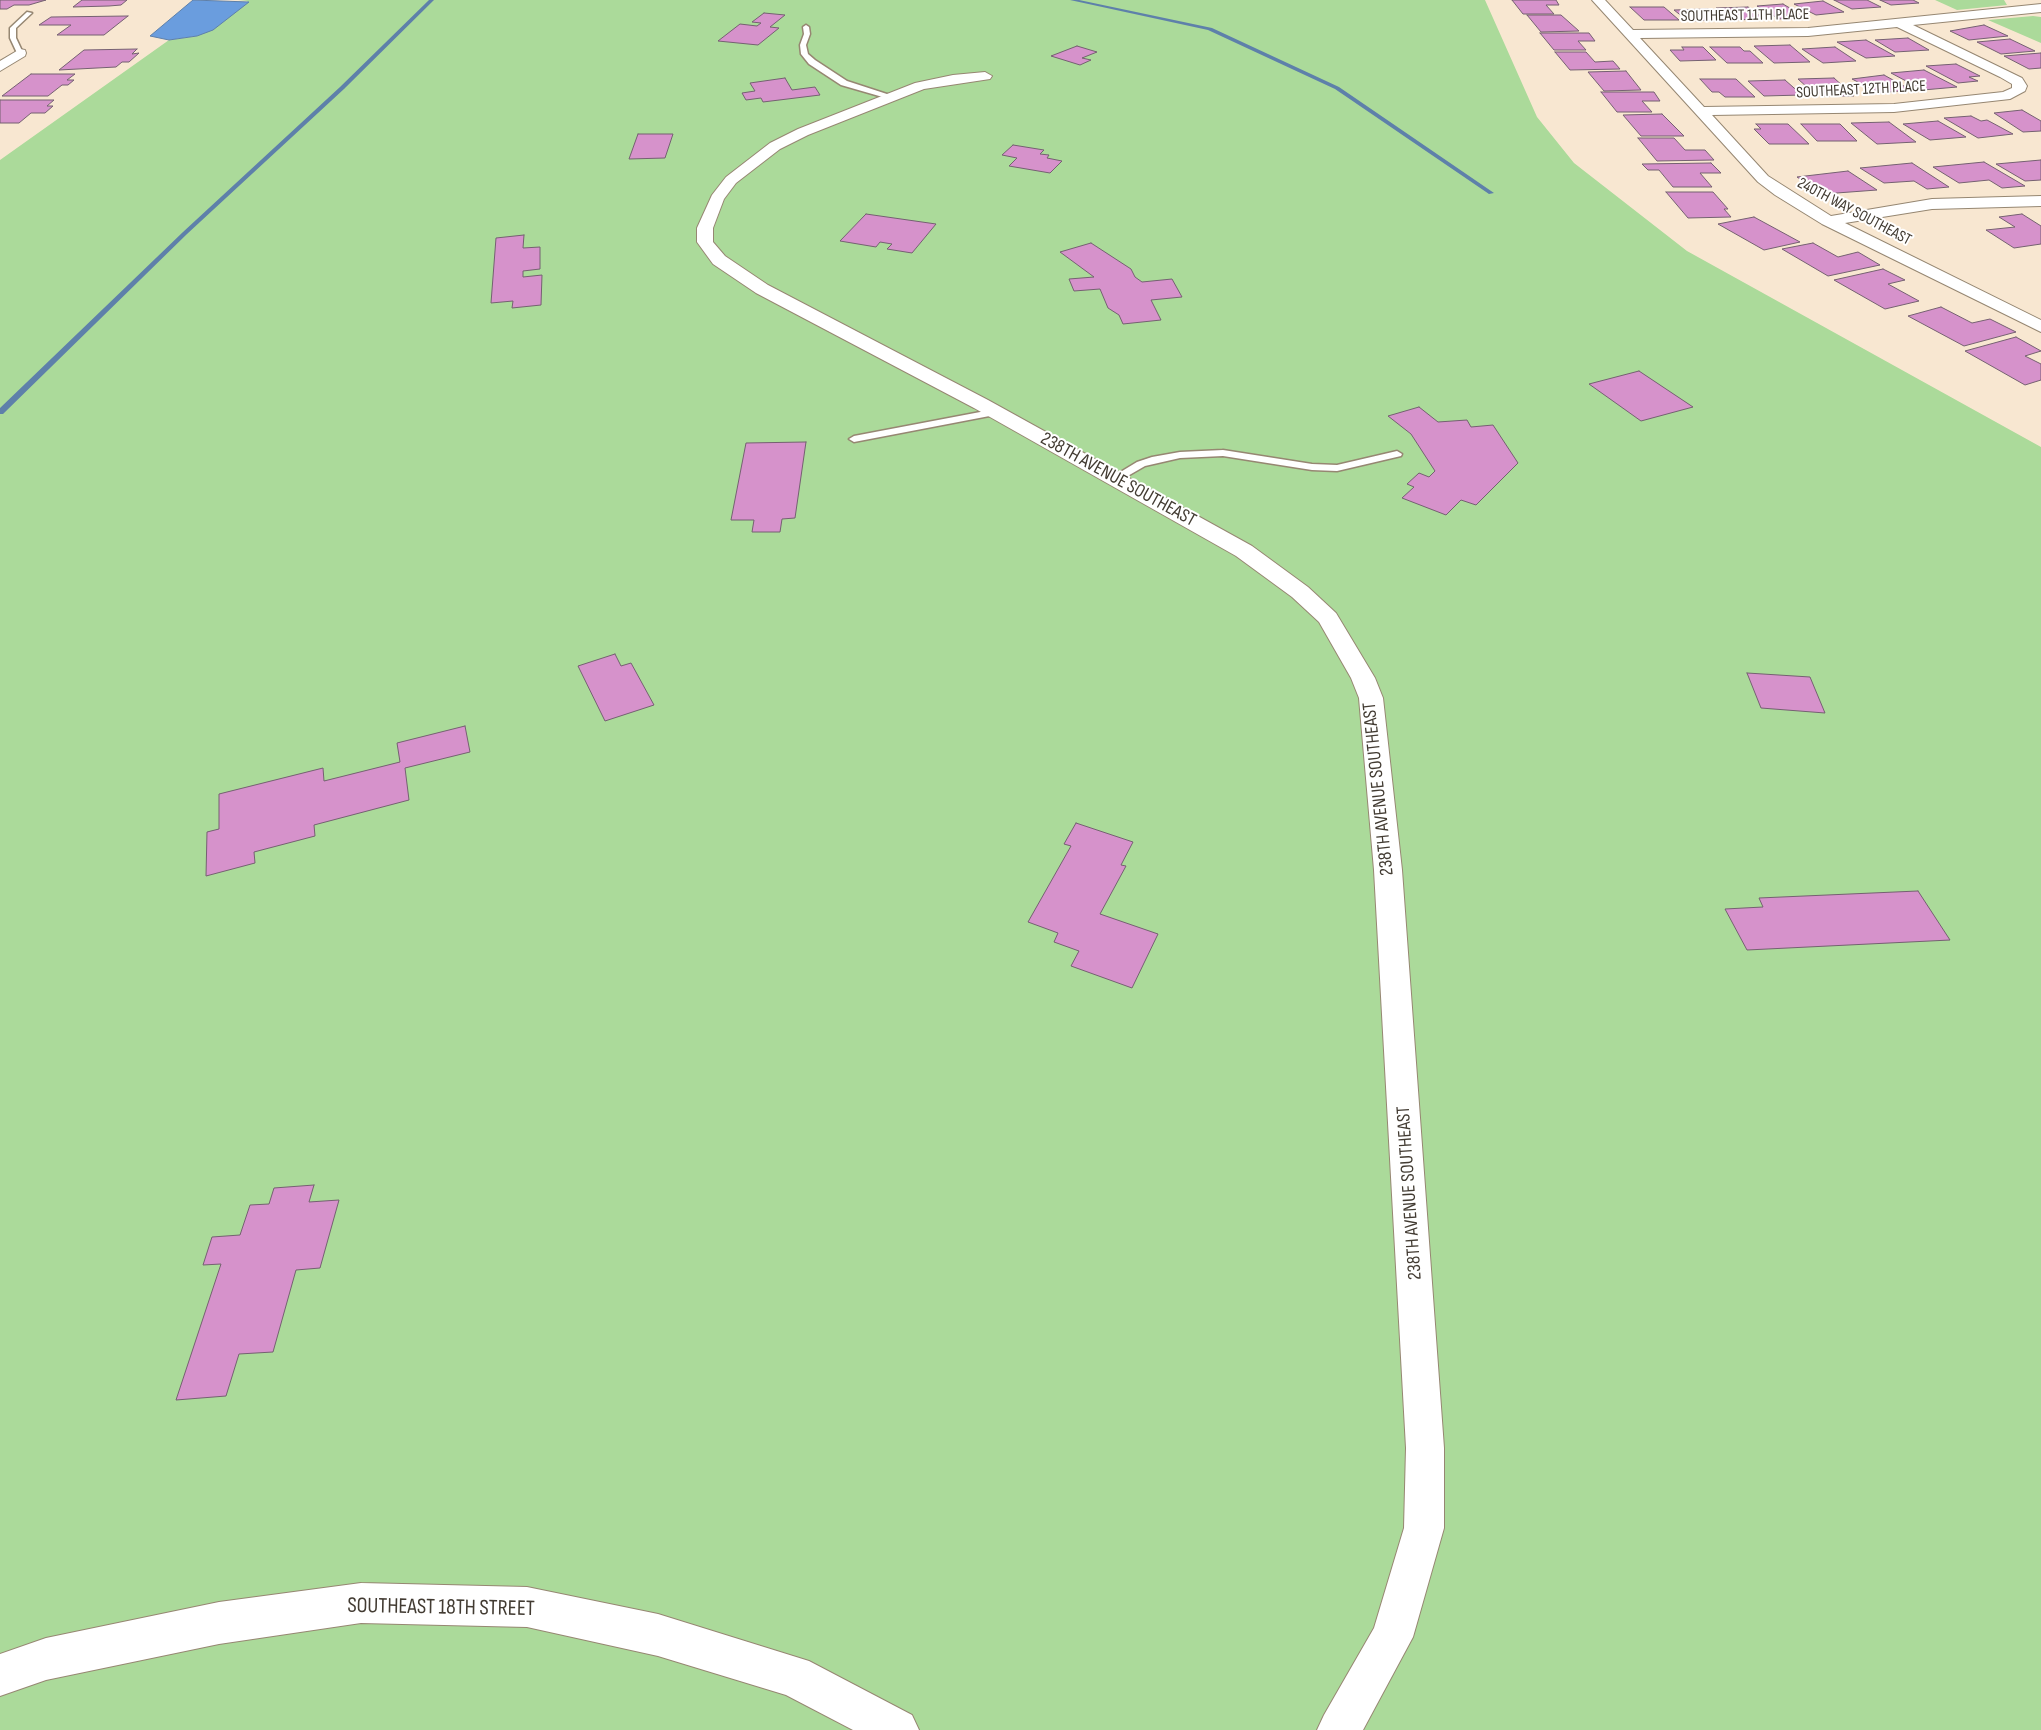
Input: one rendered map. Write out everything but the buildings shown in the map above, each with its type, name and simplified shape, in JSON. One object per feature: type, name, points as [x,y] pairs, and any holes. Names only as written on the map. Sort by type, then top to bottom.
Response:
[{"type":"street","name":"240TH WAY SOUTHEAST","points":[[1598,0],[1763,179],[1780,192],[1828,221],[2041,327]]},
{"type":"street","points":[[2033,0],[2041,4]]},
{"type":"street","name":"SOUTHEAST 11TH PLACE","points":[[1629,34],[1784,33],[2041,8]]},
{"type":"street","name":"SOUTHEAST 12TH PLACE","points":[[1699,111],[1894,108],[2005,96],[2013,94],[2020,86],[2017,81],[2005,74],[1899,23]]},
{"type":"street","points":[[0,67],[20,53]]},
{"type":"street","name":"238TH AVENUE SOUTHEAST","points":[[985,76],[936,82],[803,132],[775,146],[754,160],[731,180],[717,198],[705,228],[705,242],[719,260],[762,288],[996,412],[1244,551],[1300,592],[1328,618],[1348,649],[1371,698],[1388,870],[1410,1194],[1425,1448],[1424,1528],[1392,1638],[1339,1730]]},
{"type":"street","points":[[1828,221],[1932,204],[2041,201]]},
{"type":"street","name":"SOUTHEAST 18TH STREET","points":[[0,1675],[46,1658],[219,1622],[361,1603],[527,1607],[658,1635],[794,1676],[898,1730]]},
{"type":"lane","points":[[20,53],[13,38],[13,28],[29,13]]},
{"type":"lane","points":[[806,27],[805,54],[812,62],[844,83],[890,98]]},
{"type":"lane","points":[[854,439],[996,412]]},
{"type":"lane","points":[[1115,479],[1156,458],[1180,455],[1223,453],[1312,467],[1337,468],[1397,454]]},
{"type":"green space","points":[[238,0],[1485,0],[1537,117],[1574,163],[1687,251],[2041,447],[2041,1730],[0,1730],[0,160],[169,40],[197,36],[248,1]]},
{"type":"green space","points":[[1935,0],[2004,0],[2007,5],[1957,10]]},
{"type":"green space","points":[[2041,17],[2041,43],[1988,20]]},
{"type":"water","points":[[193,0],[249,2],[213,30],[197,36],[169,40],[150,36]]},
{"type":"waterway","points":[[0,412],[185,233],[342,88],[432,0]]},
{"type":"waterway","points":[[1072,0],[1210,29],[1337,88],[1491,193]]}]
